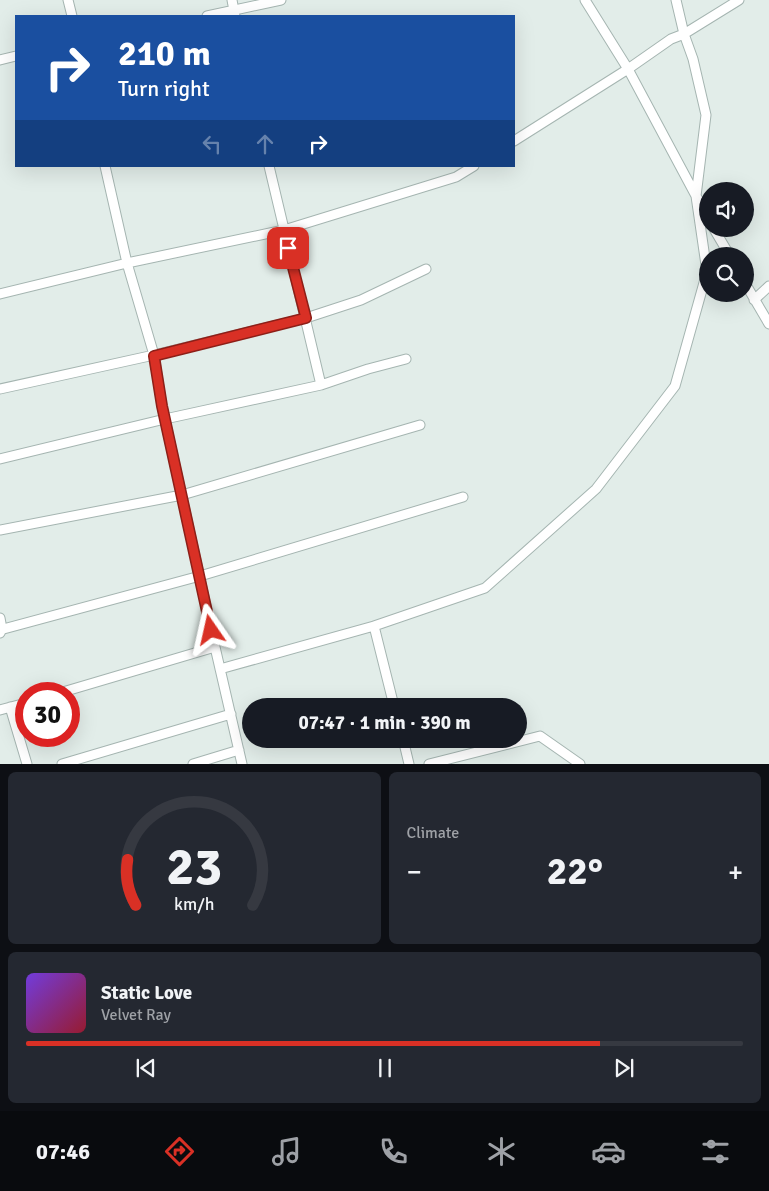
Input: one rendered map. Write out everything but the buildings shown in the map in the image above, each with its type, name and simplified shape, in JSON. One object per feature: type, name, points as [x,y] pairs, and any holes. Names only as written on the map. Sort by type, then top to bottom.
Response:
[{"type":"street","points":[[68,0],[72,15]]},
{"type":"street","points":[[232,0],[235,14]]},
{"type":"street","points":[[221,15],[235,14],[281,0]]},
{"type":"street","points":[[585,0],[628,69],[699,201]]},
{"type":"street","points":[[220,669],[374,626],[485,588],[596,489],[675,386],[707,272],[696,196],[706,115],[676,0]]},
{"type":"street","points":[[515,140],[628,69],[671,38],[684,34],[740,0]]},
{"type":"street","points":[[0,60],[15,56]]},
{"type":"street","points":[[105,167],[127,263],[154,356],[165,418],[242,764]]},
{"type":"street","points":[[269,167],[321,385]]},
{"type":"street","points":[[0,294],[127,263],[284,230],[456,178],[472,167]]},
{"type":"street","points":[[0,389],[154,356],[306,318],[361,300],[426,270]]},
{"type":"street","points":[[769,286],[754,300],[769,324]]},
{"type":"street","points":[[0,459],[165,418],[321,385],[368,369],[406,359]]},
{"type":"street","points":[[0,530],[182,495],[420,425]]},
{"type":"street","points":[[0,618],[1,630],[200,576],[463,497]]},
{"type":"street","points":[[374,626],[392,698]]},
{"type":"street","points":[[80,687],[215,647]]},
{"type":"street","points":[[0,710],[15,706]]},
{"type":"street","points":[[10,707],[26,764]]},
{"type":"street","points":[[62,764],[231,714]]},
{"type":"street","points":[[429,764],[540,736],[580,764]]},
{"type":"street","points":[[405,748],[409,764]]},
{"type":"street","points":[[193,764],[239,750]]},
{"type":"route","points":[[211,630],[162,406],[154,356],[306,318],[288,248]]}]
